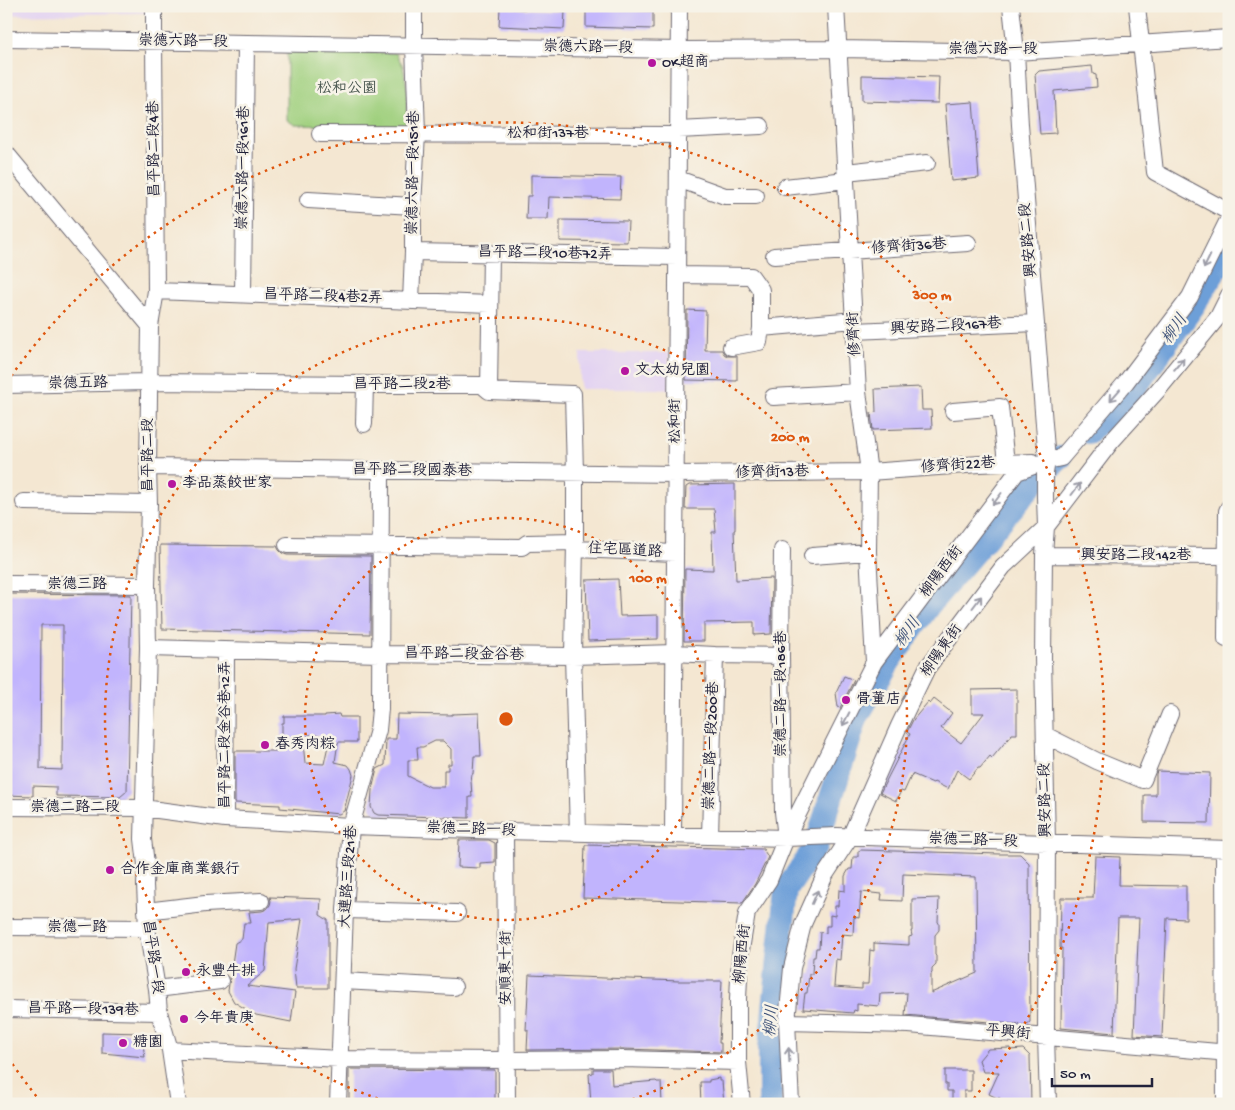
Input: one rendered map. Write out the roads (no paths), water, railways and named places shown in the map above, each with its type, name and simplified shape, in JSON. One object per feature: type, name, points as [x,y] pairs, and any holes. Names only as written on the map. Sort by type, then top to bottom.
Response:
[{"type":"street","name":"昌平路二段4巷","points":[[150,326],[156,291],[154,6]]},
{"type":"street","name":"崇德六路一段151巷","points":[[411,301],[417,134],[414,6]]},
{"type":"street","name":"松和街","points":[[673,835],[679,6]]},
{"type":"street","name":"修齊街","points":[[836,6],[858,392],[869,472],[868,552],[874,662]]},
{"type":"street","name":"興安路二段","points":[[1011,6],[1016,52],[1020,134],[1046,467],[1044,497],[1046,527],[1043,658],[1047,843],[1046,1036],[1048,1104]]},
{"type":"street","points":[[1137,6],[1155,172],[1229,212]]},
{"type":"street","name":"崇德六路一段","points":[[6,39],[679,50],[839,49],[1016,52],[1229,38]]},
{"type":"street","name":"崇德六路一段161巷","points":[[243,294],[246,43]]},
{"type":"street","name":"松和街137巷","points":[[320,134],[678,132],[761,126]]},
{"type":"street","points":[[8,159],[150,326]]},
{"type":"street","points":[[785,187],[928,163]]},
{"type":"street","points":[[678,179],[725,196],[756,196]]},
{"type":"street","points":[[308,200],[413,206]]},
{"type":"street","name":"柳陽西街","points":[[742,1104],[738,1062],[738,999],[740,956],[747,913],[769,880],[793,837],[874,662],[1017,472],[1046,467],[1061,458],[1126,382],[1190,297],[1229,218]]},
{"type":"street","name":"修齊街36巷","points":[[774,256],[968,243]]},
{"type":"street","name":"昌平路二段10巷72弄","points":[[413,252],[677,256]]},
{"type":"street","points":[[489,391],[491,253]]},
{"type":"street","points":[[677,275],[751,276],[761,290],[759,342],[731,347]]},
{"type":"street","name":"昌平路二段4巷2弄","points":[[156,291],[490,304]]},
{"type":"street","name":"柳陽東街","points":[[792,1104],[787,1022],[792,968],[803,924],[825,875],[927,668],[1003,567],[1046,527],[1111,442],[1224,318],[1229,295]]},
{"type":"street","name":"興安路二段167巷","points":[[761,328],[1036,323]]},
{"type":"street","name":"昌平路二段","points":[[143,808],[148,648],[150,326]]},
{"type":"street","name":"昌平路二段2巷","points":[[149,382],[482,385],[489,391],[573,394],[575,473]]},
{"type":"street","name":"崇德五路","points":[[6,385],[149,382]]},
{"type":"street","points":[[364,424],[365,384]]},
{"type":"street","points":[[773,397],[858,392]]},
{"type":"street","points":[[953,411],[1000,407],[1006,463]]},
{"type":"street","name":"修齊街22巷","points":[[869,472],[1006,463],[1046,467]]},
{"type":"street","name":"昌平路二段國泰巷","points":[[148,468],[676,474]]},
{"type":"street","name":"大連路三段21巷","points":[[338,1104],[351,826],[378,730],[380,709],[382,471]]},
{"type":"street","name":"修齊街13巷","points":[[676,474],[869,472]]},
{"type":"street","points":[[575,473],[573,656],[578,833]]},
{"type":"street","points":[[24,502],[149,504]]},
{"type":"street","points":[[1226,640],[1227,511],[1229,507]]},
{"type":"street","name":"住宅區道路","points":[[287,545],[522,547],[527,543],[675,553]]},
{"type":"street","name":"崇德二路一段186巷","points":[[782,550],[783,812],[793,837]]},
{"type":"street","points":[[812,556],[868,552]]},
{"type":"street","name":"興安路二段142巷","points":[[1044,555],[1228,556]]},
{"type":"street","name":"崇德三路","points":[[6,584],[147,585]]},
{"type":"street","name":"昌平路二段金谷巷","points":[[148,648],[380,654],[573,656],[674,653],[781,656]]},
{"type":"street","name":"昌平路二段金谷巷12弄","points":[[225,819],[226,651]]},
{"type":"street","name":"崇德二路一段200巷","points":[[710,836],[715,655]]},
{"type":"street","points":[[1044,735],[1097,761],[1143,780],[1170,714]]},
{"type":"street","name":"崇德二路二段","points":[[6,807],[143,808]]},
{"type":"street","name":"崇德二路一段","points":[[143,808],[225,819],[351,826],[710,836],[844,836],[1226,849]]},
{"type":"street","name":"昌平路一段","points":[[143,808],[147,928],[159,1012],[170,1050],[178,1104]]},
{"type":"street","name":"安順東十街","points":[[505,831],[507,1104]]},
{"type":"street","points":[[1225,1104],[1227,1052],[1226,849]]},
{"type":"street","points":[[146,911],[205,904],[260,902]]},
{"type":"street","points":[[346,910],[457,913]]},
{"type":"street","name":"崇德一路","points":[[6,927],[147,928]]},
{"type":"street","points":[[157,989],[220,981]]},
{"type":"street","points":[[343,981],[454,987]]},
{"type":"street","name":"昌平路一段139巷","points":[[6,1009],[159,1012]]},
{"type":"street","name":"平興街","points":[[787,1022],[909,1025],[1227,1052]]},
{"type":"street","points":[[170,1050],[340,1059],[624,1059],[738,1062]]},
{"type":"waterway","name":"柳川","points":[[1088,432],[1131,393],[1194,305],[1229,248]]},
{"type":"waterway","name":"柳川","points":[[770,1104],[770,1049],[786,890],[816,846],[856,718],[890,660],[928,606],[1036,480],[1060,458]]},
{"type":"place","name":"OK超商","points":[[652,63]]},
{"type":"place","name":"文太幼兒園","points":[[625,371]]},
{"type":"place","name":"李品蒸餃世家","points":[[172,484]]},
{"type":"place","name":"骨董店","points":[[846,700]]},
{"type":"place","name":"春秀肉粽","points":[[265,745]]},
{"type":"place","name":"合作金庫商業銀行","points":[[110,870]]},
{"type":"place","name":"永豐牛排","points":[[186,972]]},
{"type":"place","name":"今年貴庚","points":[[184,1019]]},
{"type":"place","name":"糖園","points":[[123,1043]]},
{"type":"park label","name":"松和公園","points":[[347,89]]}]
